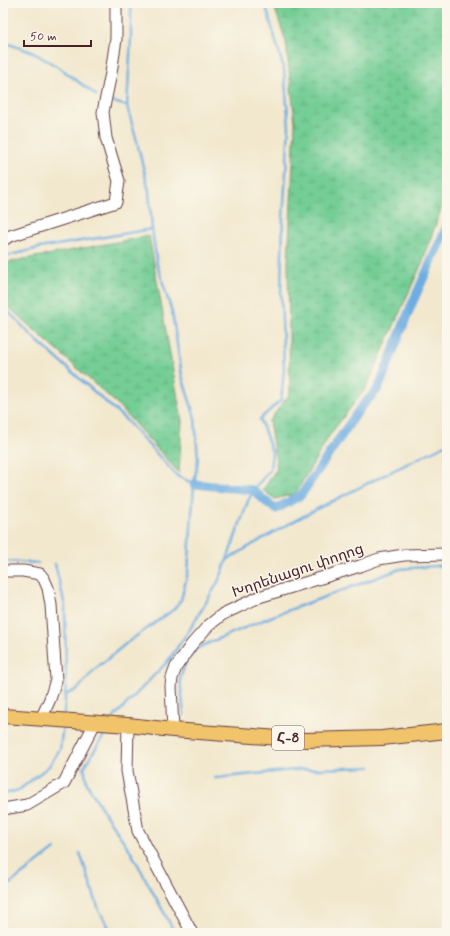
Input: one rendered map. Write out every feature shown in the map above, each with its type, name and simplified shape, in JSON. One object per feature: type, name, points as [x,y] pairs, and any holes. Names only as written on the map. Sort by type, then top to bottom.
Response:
[{"type":"main road","name":"Հ-8","points":[[3,716],[306,740],[382,738],[447,731]]},
{"type":"street","points":[[3,240],[10,236],[116,202],[119,181],[106,138],[103,112],[116,40],[116,3]]},
{"type":"street","name":"Խորենացու փողոց","points":[[173,730],[171,686],[176,667],[192,644],[208,626],[223,614],[259,597],[379,559],[404,555],[447,554]]},
{"type":"street","points":[[3,571],[23,571],[40,574],[48,588],[51,605],[56,680],[50,699],[41,719]]},
{"type":"street","points":[[3,809],[27,805],[64,783],[95,723]]},
{"type":"street","points":[[128,725],[127,771],[138,832],[192,933]]},
{"type":"green space","points":[[273,3],[447,3],[447,192],[422,263],[366,388],[331,433],[295,494],[275,499],[263,490],[277,468],[269,421],[290,394],[288,263],[295,123],[286,42]]},
{"type":"green space","points":[[149,236],[182,421],[179,473],[116,403],[3,302],[3,263]]},
{"type":"waterway","points":[[65,695],[78,689],[94,670],[128,642],[173,610],[181,600],[188,572],[194,484],[198,459],[195,418],[182,376],[172,312],[157,264],[149,191],[127,106],[131,38],[131,3]]},
{"type":"waterway","points":[[113,720],[116,715],[168,661],[190,629],[217,584],[223,571],[253,490],[270,470],[272,452],[260,419],[281,400],[284,370],[281,293],[283,217],[289,127],[284,70],[265,3]]},
{"type":"waterway","points":[[3,42],[32,52],[60,68],[96,95]]},
{"type":"waterway","points":[[110,101],[127,106]]},
{"type":"waterway","points":[[194,484],[253,490],[276,509],[301,495],[361,407],[378,389],[411,306],[447,226]]},
{"type":"waterway","points":[[3,257],[39,248],[152,229]]},
{"type":"waterway","points":[[3,306],[34,338],[126,420],[177,476],[194,484]]},
{"type":"waterway","points":[[227,560],[308,514],[447,444]]},
{"type":"waterway","points":[[3,561],[38,563]]},
{"type":"waterway","points":[[55,564],[65,606],[66,682],[64,716]]},
{"type":"waterway","points":[[189,658],[196,649],[213,641],[273,616],[400,569],[447,565]]},
{"type":"waterway","points":[[184,715],[180,679],[186,662]]},
{"type":"waterway","points":[[3,793],[19,790],[49,766],[60,749],[63,725]]},
{"type":"waterway","points":[[109,728],[84,767],[87,784],[131,852],[175,933]]},
{"type":"waterway","points":[[215,778],[294,770],[370,767]]},
{"type":"waterway","points":[[3,889],[55,849]]},
{"type":"waterway","points":[[80,853],[99,910],[112,933]]}]
